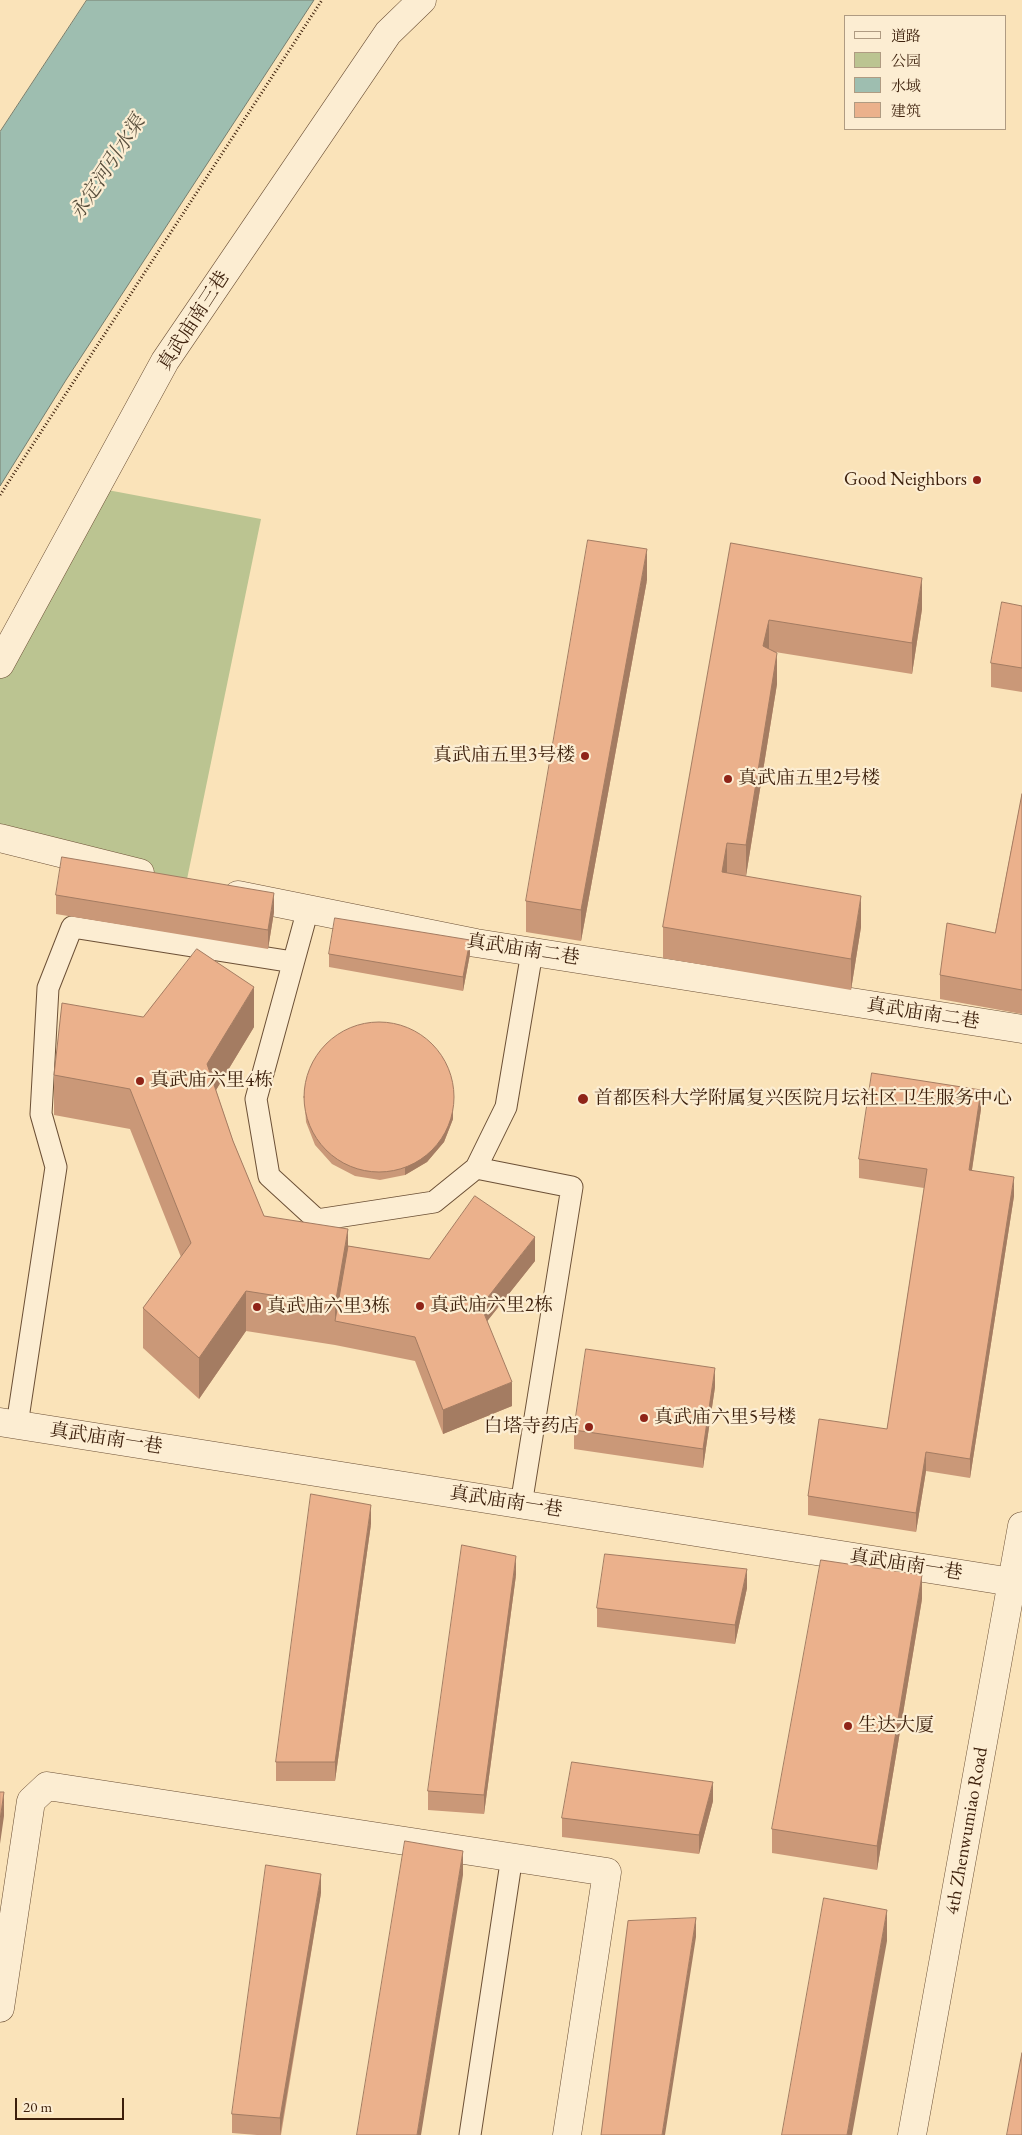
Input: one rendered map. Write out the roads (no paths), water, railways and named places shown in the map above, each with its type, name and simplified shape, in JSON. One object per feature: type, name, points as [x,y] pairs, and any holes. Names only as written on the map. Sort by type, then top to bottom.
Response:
[{"type":"street","name":"真武庙南三巷","points":[[0,664],[165,361],[388,33],[422,0]]},
{"type":"street","points":[[0,838],[166,880]]},
{"type":"street","name":"真武庙南二巷","points":[[214,890],[476,943],[1022,1030]]},
{"type":"street","name":"真武庙南一巷","points":[[8,1424],[1012,1582]]},
{"type":"street","name":"4th Zhenwumiao Road","points":[[912,2135],[1022,1526]]},
{"type":"street","points":[[0,2008],[30,1801],[47,1786],[607,1872],[567,2135]]},
{"type":"lane","points":[[308,909],[256,1099],[269,1176],[318,1220],[434,1202],[476,1168],[506,1107],[532,952]]},
{"type":"lane","points":[[8,1424],[56,1167],[41,1114],[48,988],[72,927],[293,962]]},
{"type":"lane","points":[[476,1168],[572,1186],[521,1505]]},
{"type":"lane","points":[[470,2135],[512,1856]]},
{"type":"water","name":"永定河引水渠","points":[[87,0],[314,0],[66,380],[0,486],[0,132]]},
{"type":"place","name":"Good Neighbors","points":[[977,480]]},
{"type":"place","name":"真武庙五里3号楼","points":[[585,756]]},
{"type":"place","name":"真武庙五里2号楼","points":[[728,779]]},
{"type":"place","name":"真武庙六里4栋","points":[[140,1081]]},
{"type":"place","name":"首都医科大学附属复兴医院月坛社区卫生服务中心","points":[[583,1099]]},
{"type":"place","name":"真武庙六里2栋","points":[[420,1306]]},
{"type":"place","name":"真武庙六里3栋","points":[[257,1307]]},
{"type":"place","name":"真武庙六里5号楼","points":[[644,1418]]},
{"type":"place","name":"白塔寺药店","points":[[589,1427]]},
{"type":"place","name":"生达大厦","points":[[848,1726]]}]
